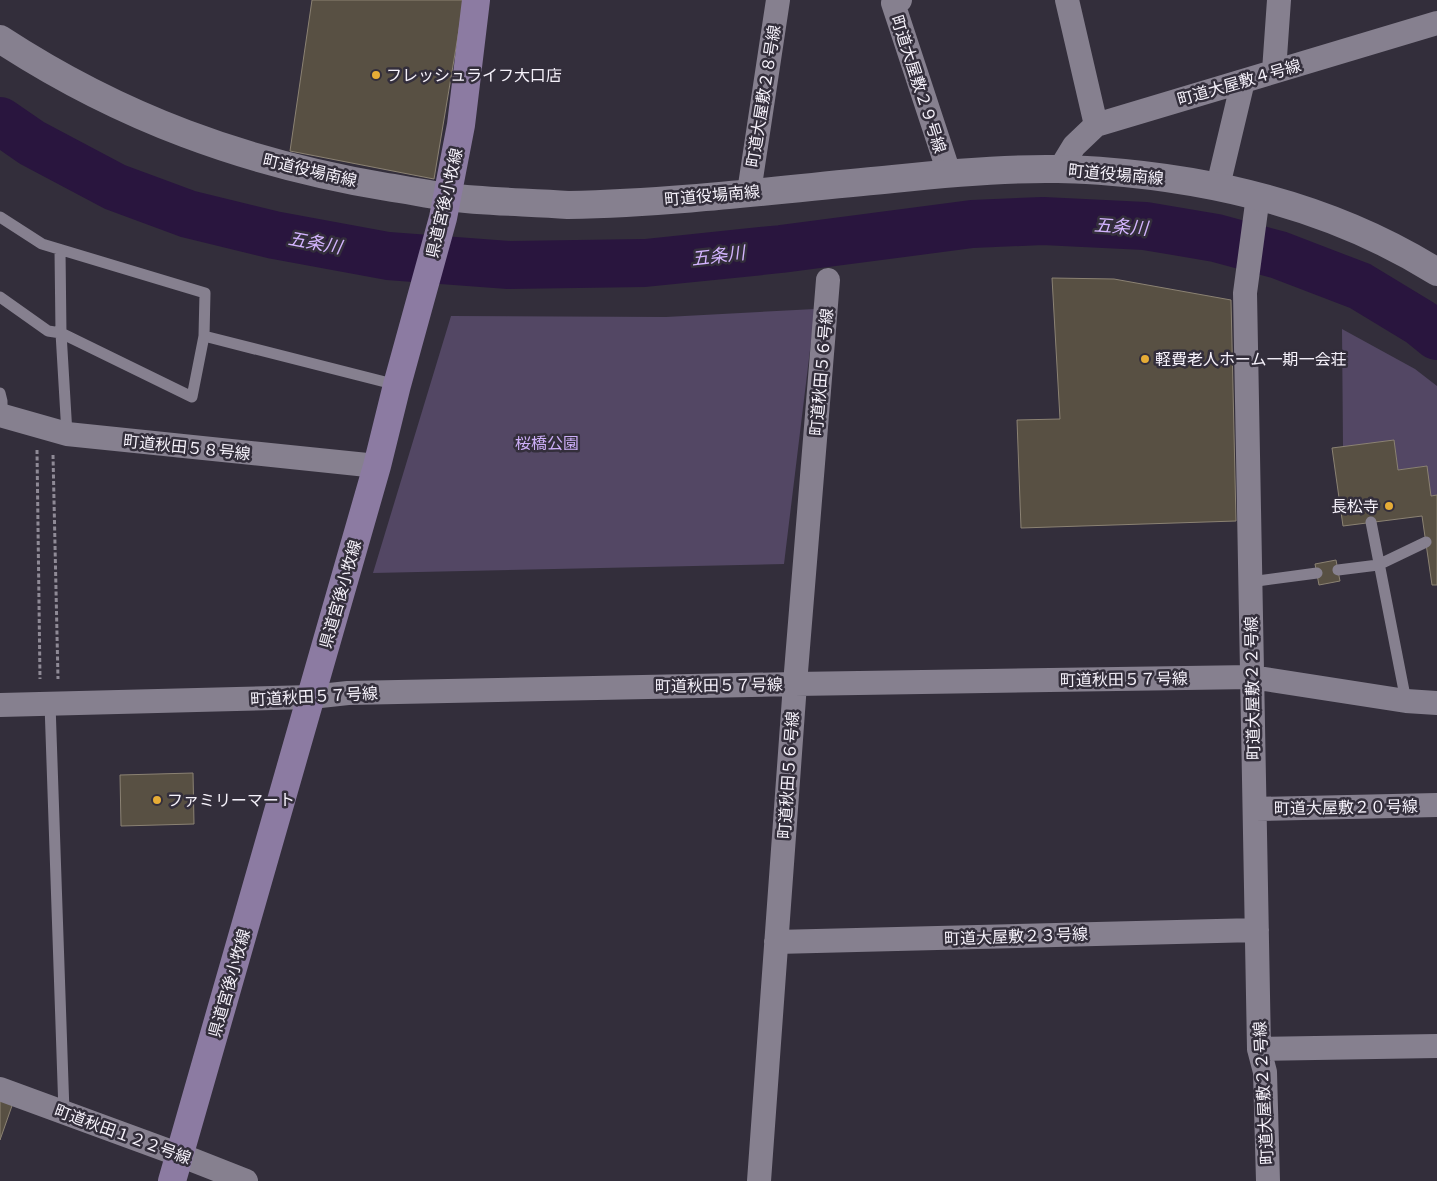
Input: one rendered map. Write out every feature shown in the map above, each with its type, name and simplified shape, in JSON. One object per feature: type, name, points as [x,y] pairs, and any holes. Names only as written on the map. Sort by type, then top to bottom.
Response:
[{"type":"main road","name":"県道宮後小牧線","points":[[172,1181],[377,466],[445,208],[461,125],[476,0]]},
{"type":"street","name":"町道大屋敷２８号線","points":[[748,192],[778,0]]},
{"type":"street","name":"町道大屋敷２９号線","points":[[900,0],[893,3],[949,173]]},
{"type":"street","points":[[1067,0],[1096,126]]},
{"type":"street","points":[[1274,72],[1278,0]]},
{"type":"street","name":"町道大屋敷４号線","points":[[1060,168],[1074,146],[1096,126],[1437,24]]},
{"type":"street","name":"町道役場南線","points":[[0,39],[92,94],[158,124],[226,149],[352,181],[445,208],[636,202],[949,173],[1060,168],[1122,173],[1218,186],[1257,203],[1304,210],[1434,263]]},
{"type":"street","points":[[1218,186],[1243,81]]},
{"type":"street","name":"町道大屋敷２２号線","points":[[1257,203],[1245,293],[1259,1049],[1265,1072],[1268,1181]]},
{"type":"street","name":"町道秋田５６号線","points":[[758,1181],[795,684],[828,280]]},
{"type":"street","name":"町道秋田５８号線","points":[[1,406],[56,428],[377,466]]},
{"type":"street","name":"町道秋田５７号線","points":[[0,705],[311,698],[348,693],[1252,677],[1406,701],[1437,703]]},
{"type":"street","name":"町道大屋敷２０号線","points":[[1255,809],[1437,805]]},
{"type":"street","name":"町道大屋敷２３号線","points":[[776,942],[1257,930]]},
{"type":"street","points":[[1259,1049],[1437,1046]]},
{"type":"street","name":"町道秋田１２２号線","points":[[0,1089],[180,1154],[246,1181]]},
{"type":"lane","points":[[0,217],[42,244],[206,293],[204,336],[192,397],[61,332],[48,331],[0,297]]},
{"type":"lane","points":[[56,428],[61,332],[60,250]]},
{"type":"lane","points":[[204,336],[397,385]]},
{"type":"lane","points":[[1370,522],[1406,701]]},
{"type":"lane","points":[[1338,570],[1378,565],[1426,542]]},
{"type":"lane","points":[[1250,582],[1317,573]]},
{"type":"lane","points":[[50,704],[64,1112]]},
{"type":"path","points":[[50,704],[56,428]]},
{"type":"path","points":[[50,704],[56,428]]},
{"type":"green space","name":"桜橋公園","points":[[815,309],[784,564],[373,573],[451,316],[666,317]]},
{"type":"green space","points":[[1342,329],[1415,369],[1437,386],[1437,495],[1431,496],[1426,466],[1398,470],[1394,440],[1343,447]]},
{"type":"building","name":"フレッシュライフ大口店","points":[[312,0],[464,0],[434,179],[290,151]]},
{"type":"building","name":"軽費老人ホーム一期一会荘","points":[[1052,278],[1114,279],[1231,300],[1236,521],[1021,528],[1017,420],[1060,419]]},
{"type":"building","name":"長松寺","points":[[1394,440],[1398,470],[1427,466],[1431,496],[1437,495],[1437,585],[1432,585],[1422,516],[1343,526],[1332,448]]},
{"type":"building","points":[[1336,560],[1340,581],[1319,585],[1315,564]]},
{"type":"building","name":"ファミリーマート","points":[[193,773],[194,824],[121,826],[120,775]]},
{"type":"building","points":[[0,1094],[14,1100],[0,1140]]},
{"type":"waterway","name":"五条川","points":[[0,121],[32,143],[115,187],[188,214],[274,235],[388,256],[509,265],[645,263],[781,249],[972,224],[1043,221],[1145,226],[1216,238],[1279,255],[1360,286],[1421,323],[1437,336]]},
{"type":"place","name":"フレッシュライフ大口店","points":[[376,75]]},
{"type":"place","name":"軽費老人ホーム一期一会荘","points":[[1145,359]]},
{"type":"place","name":"長松寺","points":[[1389,506]]},
{"type":"place","name":"ファミリーマート","points":[[157,800]]}]
